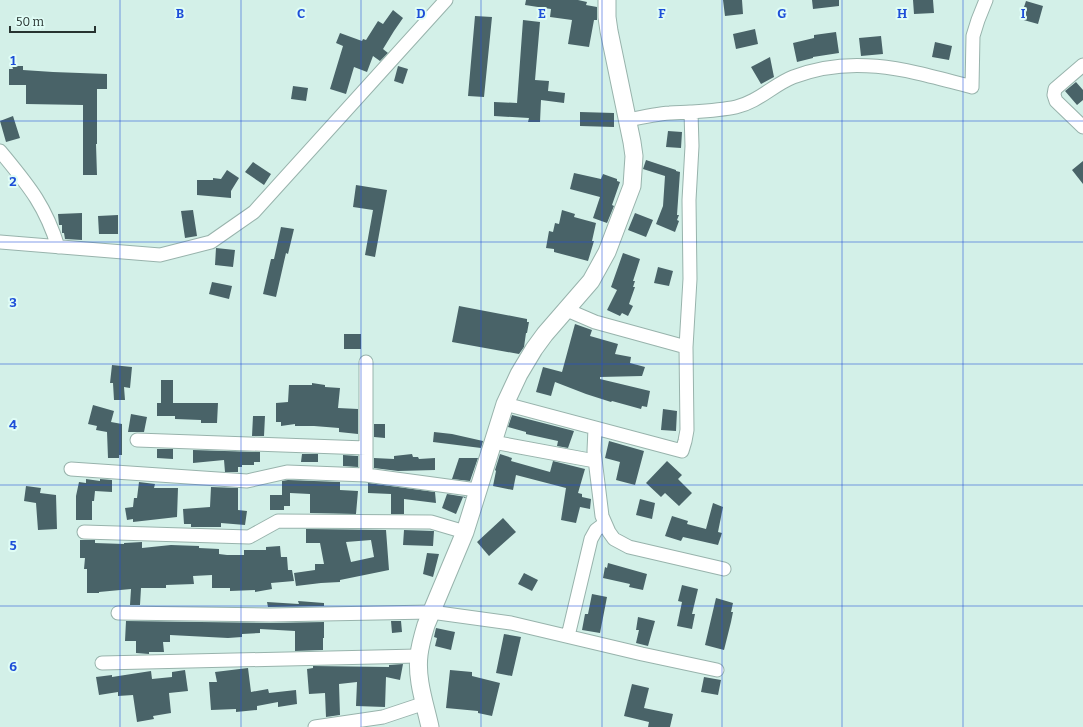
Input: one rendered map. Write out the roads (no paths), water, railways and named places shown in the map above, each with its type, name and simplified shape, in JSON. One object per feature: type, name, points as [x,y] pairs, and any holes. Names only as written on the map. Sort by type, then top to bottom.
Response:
[{"type":"street","points":[[0,242],[160,255],[211,242],[254,212],[446,0]]},
{"type":"street","points":[[430,727],[420,682],[418,656],[421,640],[431,612],[465,532],[505,404],[519,374],[534,349],[545,334],[591,282],[600,267],[632,186],[634,156],[609,30],[607,0]]},
{"type":"street","points":[[628,120],[670,112],[691,112],[736,107],[759,97],[792,77],[814,71],[843,66],[869,65],[894,68],[972,87],[973,36],[986,0]]},
{"type":"street","points":[[1083,65],[1055,89],[1054,92],[1056,101],[1083,127]]},
{"type":"street","points":[[505,404],[682,451],[686,436],[686,347],[690,279],[692,146],[691,112]]},
{"type":"street","points":[[0,151],[39,200],[53,230],[58,247]]},
{"type":"street","points":[[567,310],[595,322],[686,347]]},
{"type":"street","points":[[366,362],[366,475]]},
{"type":"street","points":[[596,428],[594,446],[595,461],[602,516],[604,524],[614,539],[629,547],[724,569]]},
{"type":"street","points":[[137,440],[366,448]]},
{"type":"street","points":[[493,442],[595,461]]},
{"type":"street","points":[[71,469],[247,481],[287,472],[366,475],[477,490]]},
{"type":"street","points":[[84,532],[248,537],[278,521],[431,522],[465,532]]},
{"type":"street","points":[[568,636],[591,539],[596,530],[604,524]]},
{"type":"street","points":[[118,613],[270,615],[431,612],[512,623],[717,670]]},
{"type":"street","points":[[102,663],[418,656]]},
{"type":"street","points":[[315,727],[383,717],[425,703]]}]
